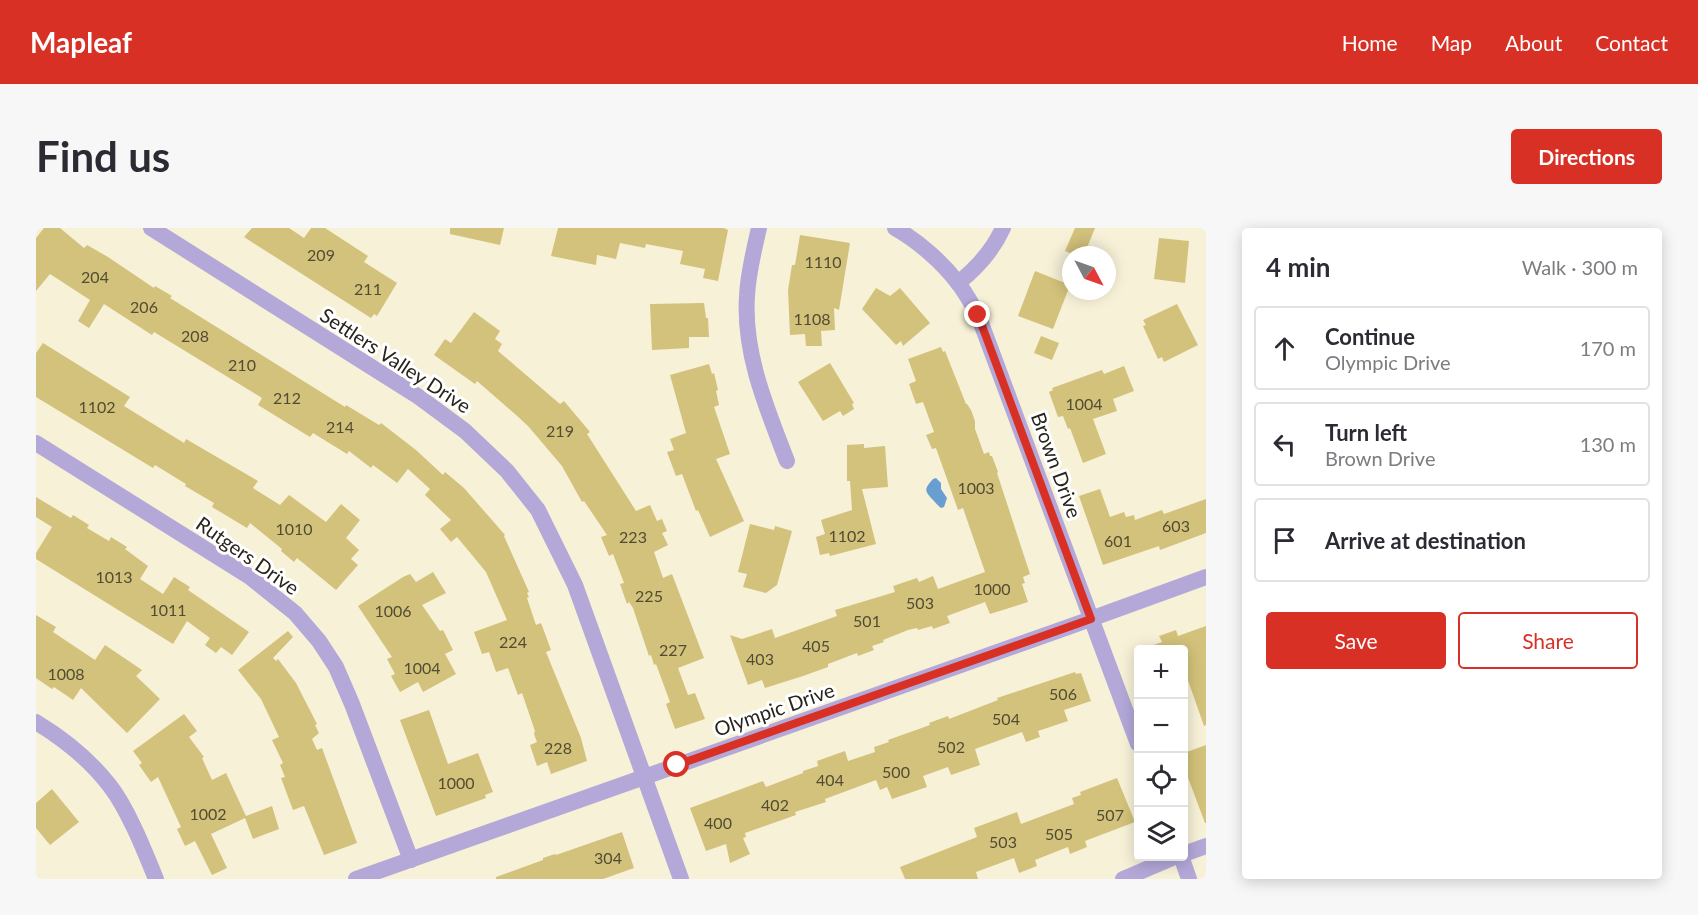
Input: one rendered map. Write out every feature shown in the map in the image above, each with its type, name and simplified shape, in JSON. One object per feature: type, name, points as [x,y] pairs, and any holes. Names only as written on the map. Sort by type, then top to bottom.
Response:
[{"type":"street","name":"Settlers Valley Drive","points":[[151,228],[419,397],[465,431],[507,471],[538,510],[575,585],[681,879]]},
{"type":"street","points":[[759,228],[747,296],[748,329],[762,393],[787,461]]},
{"type":"street","name":"Brown Drive","points":[[895,228],[932,256],[958,283],[978,315],[1134,733]]},
{"type":"street","points":[[958,283],[996,244],[1003,228]]},
{"type":"street","name":"Rutgers Drive","points":[[36,443],[250,577],[295,613],[319,641],[336,667],[411,860]]},
{"type":"street","name":"Olympic Drive","points":[[356,879],[1206,577]]},
{"type":"street","points":[[36,722],[85,758],[111,788],[133,827],[156,879]]},
{"type":"street","points":[[1188,853],[1206,846]]},
{"type":"street","points":[[1123,879],[1168,861]]},
{"type":"street","points":[[1183,861],[1190,879]]},
{"type":"water","points":[[936,478],[941,483],[941,489],[947,498],[944,507],[941,508],[926,490]]},
{"type":"building","points":[[44,228],[60,228],[84,248],[87,245],[108,257],[345,407],[346,405],[379,425],[381,423],[416,450],[443,475],[445,472],[464,488],[505,535],[529,592],[527,598],[536,625],[541,623],[551,650],[546,652],[581,738],[587,761],[551,774],[547,762],[537,766],[530,745],[537,742],[535,731],[522,693],[518,695],[508,668],[496,672],[489,652],[482,654],[474,632],[507,620],[486,572],[457,537],[451,542],[440,529],[451,520],[425,495],[430,489],[408,469],[397,483],[373,465],[371,468],[349,451],[347,454],[313,433],[310,437],[258,405],[262,398],[154,332],[152,335],[104,304],[89,328],[78,321],[90,300],[50,274],[36,291],[36,238]]},
{"type":"building","points":[[252,228],[289,228],[304,238],[311,228],[325,228],[368,256],[364,262],[397,283],[377,316],[374,314],[371,318],[244,237]]},
{"type":"building","points":[[450,228],[504,228],[500,245],[450,234]]},
{"type":"building","points":[[558,228],[724,228],[728,230],[718,281],[703,278],[705,269],[680,264],[683,251],[646,244],[645,248],[620,243],[616,259],[597,255],[596,265],[551,256]]},
{"type":"building","points":[[1075,228],[1095,228],[1088,246],[1067,246]]},
{"type":"building","points":[[800,235],[850,243],[839,310],[834,308],[835,330],[821,331],[822,346],[806,346],[805,334],[790,335],[788,290]]},
{"type":"building","points":[[1159,238],[1189,241],[1185,283],[1154,279]]},
{"type":"building","points":[[1035,271],[1062,282],[1062,300],[1064,300],[1053,329],[1018,316]]},
{"type":"building","points":[[876,288],[890,296],[900,288],[930,323],[903,346],[901,341],[896,345],[862,309]]},
{"type":"building","points":[[704,303],[709,337],[689,337],[689,348],[652,350],[650,304]]},
{"type":"building","points":[[1177,304],[1198,345],[1164,362],[1162,357],[1158,359],[1143,326],[1146,325],[1143,320]]},
{"type":"building","points":[[474,312],[500,331],[495,339],[502,344],[498,351],[560,404],[564,401],[590,432],[587,434],[636,511],[650,505],[657,521],[662,519],[667,531],[662,533],[668,545],[654,552],[663,578],[672,574],[704,658],[678,668],[688,695],[695,693],[705,719],[675,729],[666,704],[670,702],[656,664],[654,665],[651,655],[649,656],[633,608],[629,602],[627,604],[620,584],[624,583],[613,554],[609,556],[601,537],[607,535],[584,501],[582,502],[562,466],[528,426],[477,381],[475,384],[434,355],[445,339],[451,343]]},
{"type":"building","points":[[1041,336],[1059,343],[1052,360],[1034,353]]},
{"type":"building","points":[[43,343],[130,397],[124,406],[184,443],[186,439],[258,481],[253,488],[280,505],[289,495],[326,522],[341,504],[360,520],[346,538],[359,550],[351,559],[358,565],[336,590],[297,558],[294,562],[250,523],[247,528],[212,507],[214,503],[185,486],[186,484],[155,465],[153,468],[36,397],[36,353]]},
{"type":"building","points":[[941,347],[943,352],[945,351],[966,404],[971,410],[984,454],[989,452],[998,472],[1030,574],[1023,577],[1025,583],[1022,584],[1028,602],[990,614],[985,602],[947,616],[950,623],[933,629],[932,626],[908,630],[872,646],[874,650],[858,656],[857,653],[803,676],[765,688],[762,680],[748,685],[730,635],[742,639],[772,629],[775,638],[837,616],[835,610],[895,592],[893,586],[917,578],[919,582],[933,576],[938,589],[985,572],[963,508],[958,510],[936,448],[932,449],[926,435],[934,432],[923,402],[916,404],[909,384],[916,381],[908,359]]},
{"type":"building","points":[[830,363],[854,403],[852,404],[854,409],[843,416],[840,411],[823,421],[798,382]]},
{"type":"building","points":[[709,364],[718,390],[716,391],[719,405],[714,407],[730,454],[716,459],[744,521],[710,537],[698,510],[696,511],[682,474],[676,476],[667,452],[674,450],[670,439],[686,433],[670,375]]},
{"type":"building","points":[[1124,366],[1134,391],[1113,399],[1117,411],[1093,419],[1106,454],[1083,463],[1070,428],[1068,429],[1063,416],[1058,417],[1049,392],[1053,390],[1052,388],[1102,370],[1104,374]]},
{"type":"building","points":[[864,444],[864,448],[885,446],[888,487],[862,489],[876,544],[830,556],[829,553],[820,555],[816,537],[825,534],[821,520],[852,510],[850,481],[847,481],[847,445]]},
{"type":"building","points":[[1100,489],[1110,517],[1124,512],[1126,517],[1134,515],[1135,520],[1162,510],[1164,514],[1206,499],[1206,533],[1160,550],[1159,546],[1103,565],[1079,496]]},
{"type":"building","points":[[36,497],[71,518],[73,515],[89,525],[87,528],[109,541],[111,537],[127,547],[125,549],[148,566],[140,579],[163,594],[174,577],[190,587],[188,590],[249,632],[232,655],[221,647],[216,653],[205,645],[210,638],[187,621],[173,644],[36,559],[36,553],[52,527],[36,517]]},
{"type":"building","points":[[750,524],[774,530],[775,526],[792,531],[777,585],[766,593],[743,587],[747,574],[738,572]]},
{"type":"building","points":[[433,572],[446,593],[422,605],[440,631],[443,630],[453,650],[445,654],[456,674],[423,692],[418,682],[400,692],[391,676],[395,674],[387,659],[392,657],[358,606],[403,577],[410,574],[416,582]]},
{"type":"building","points":[[36,615],[56,627],[53,632],[95,660],[105,645],[142,670],[136,676],[160,699],[127,733],[81,688],[73,700],[54,687],[52,689],[36,678]]},
{"type":"building","points":[[1206,626],[1206,725],[1204,726],[1188,680],[1188,645],[1154,645],[1162,642],[1159,636],[1176,630],[1178,636]]},
{"type":"building","points":[[288,631],[293,637],[273,658],[276,661],[278,659],[296,683],[317,724],[315,725],[319,733],[312,739],[317,750],[322,748],[357,843],[324,855],[304,806],[293,810],[281,778],[285,777],[280,765],[283,763],[272,740],[279,737],[261,699],[238,670]]},
{"type":"building","points":[[1075,672],[1076,674],[1081,673],[1091,701],[1064,710],[1068,721],[1038,731],[1040,737],[1026,742],[1022,732],[975,749],[980,765],[951,775],[948,767],[923,776],[927,787],[892,799],[887,787],[880,790],[876,780],[825,799],[826,802],[795,812],[796,815],[745,833],[746,837],[743,838],[750,854],[730,863],[726,844],[706,851],[690,808],[763,781],[766,787],[803,773],[803,771],[818,766],[817,761],[845,751],[848,761],[875,752],[874,747],[930,725],[929,723],[948,716],[949,719],[998,700],[997,698]]},
{"type":"building","points":[[429,710],[448,764],[478,753],[493,792],[485,795],[486,798],[436,816],[400,720]]},
{"type":"building","points":[[184,714],[197,731],[189,737],[204,757],[202,758],[212,780],[226,773],[246,816],[272,806],[279,829],[253,839],[245,818],[211,834],[227,868],[212,875],[195,841],[185,846],[177,829],[181,827],[158,777],[151,782],[139,765],[142,763],[133,751]]},
{"type":"building","points":[[1206,745],[1206,823],[1188,778],[1188,752]]},
{"type":"building","points":[[1117,778],[1134,822],[1085,841],[1087,847],[1070,854],[1068,847],[1035,860],[1037,866],[1019,873],[1014,858],[976,872],[978,879],[905,879],[900,867],[977,837],[974,828],[1017,812],[1021,824],[1074,804],[1072,798],[1081,795],[1080,792]]},
{"type":"building","points":[[52,789],[79,822],[50,845],[36,828],[36,803]]},
{"type":"building","points":[[622,832],[634,868],[603,879],[496,879],[496,877],[543,860],[543,858]]},
{"type":"route","points":[[677,765],[1091,619],[978,315]]}]
